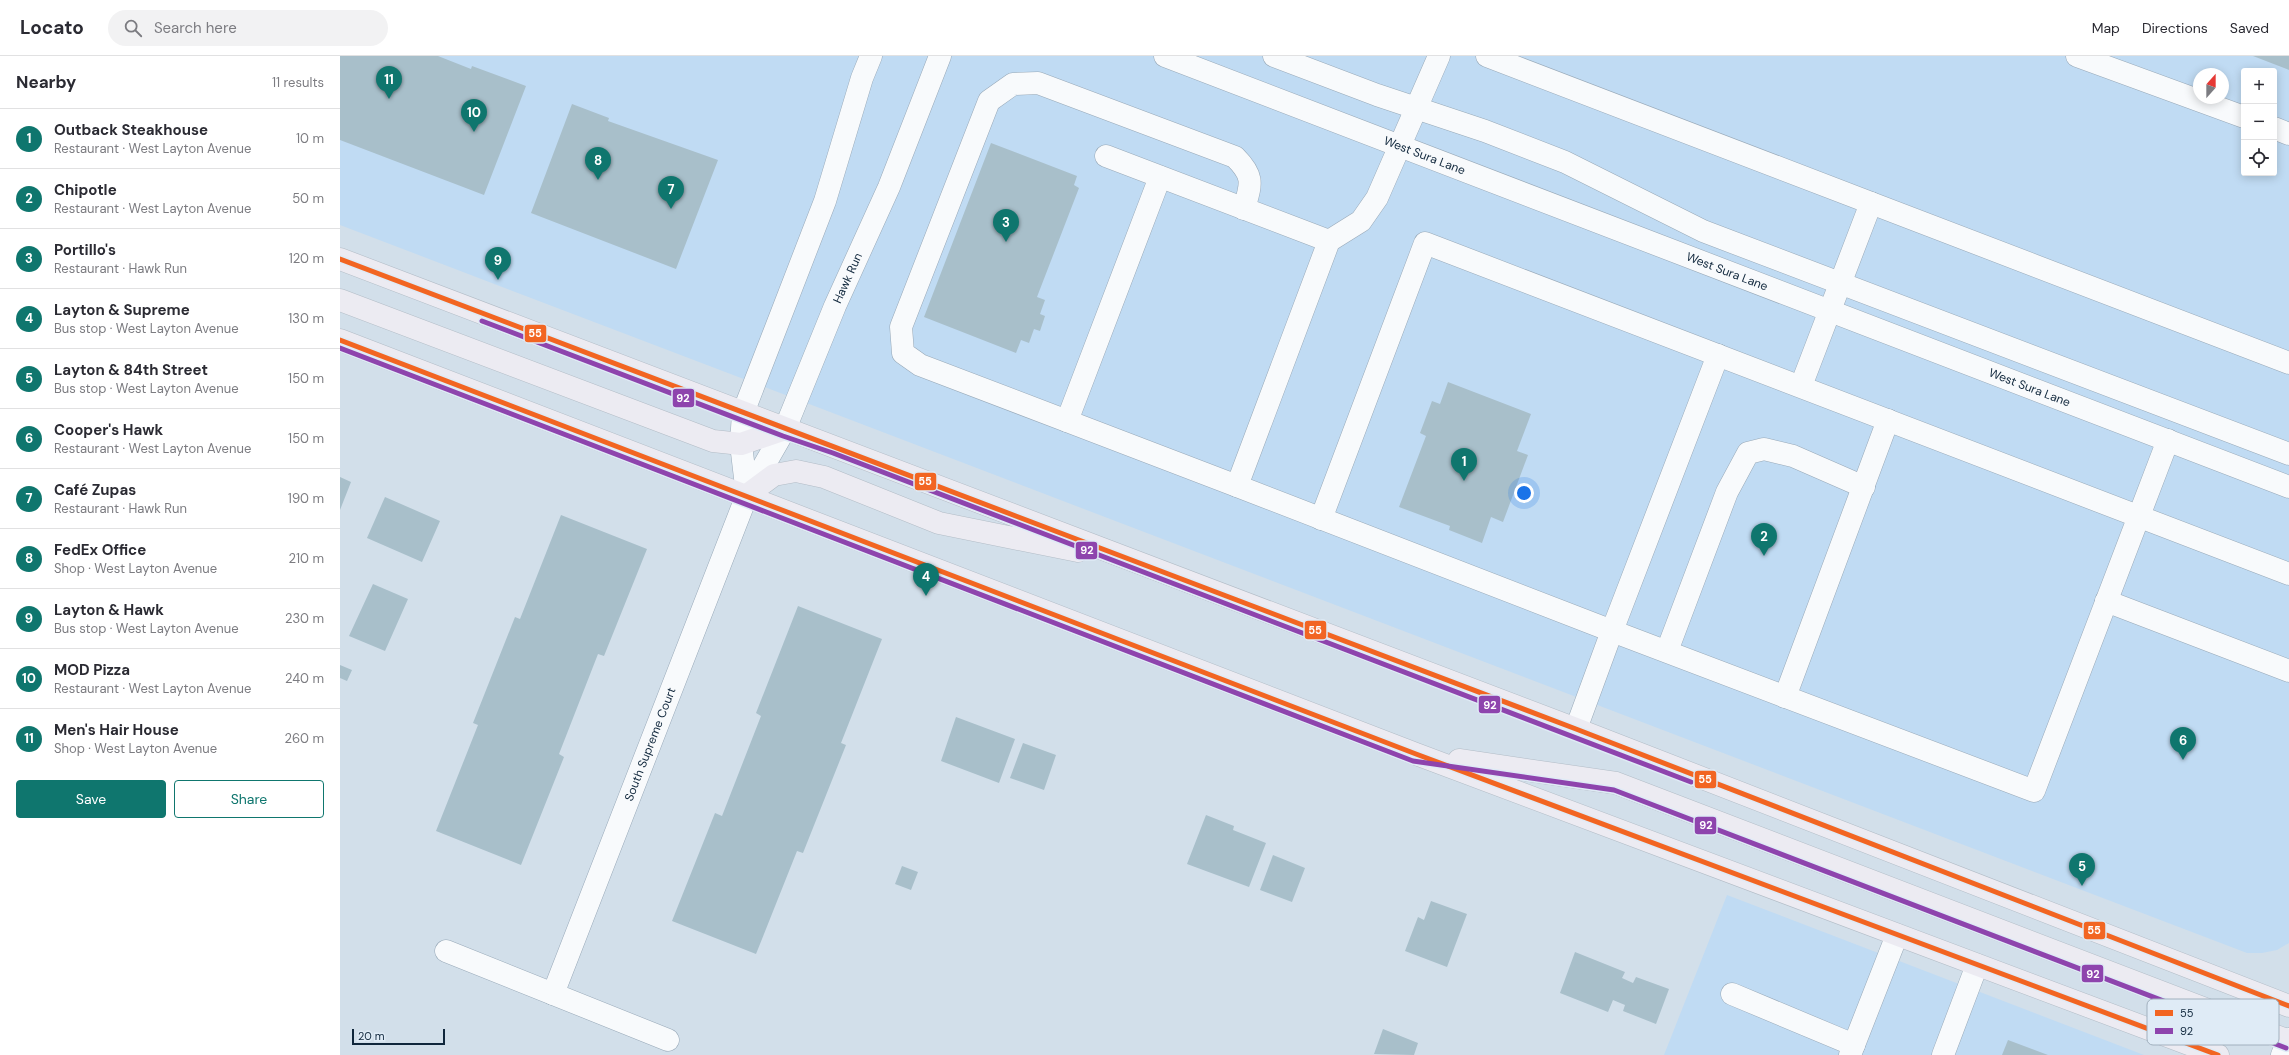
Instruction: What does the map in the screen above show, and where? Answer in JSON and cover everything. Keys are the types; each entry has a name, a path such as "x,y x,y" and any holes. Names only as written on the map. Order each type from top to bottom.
{"main road":[{"path":"340,259 743,413 836,446 1140,564 1576,729 2271,999"},
{"path":"340,300 713,441 741,444 786,429"},
{"path":"340,340 747,495 1416,754 2147,1028"},
{"path":"747,495 774,475 796,471 824,477 939,523 1140,564"},
{"path":"1416,754 1616,783 2182,999"},
{"path":"2279,1002 2289,1006"},
{"path":"2279,1036 2289,1040"},
{"path":"2191,1045 2218,1055"}],"street":[{"path":"747,495 741,444 743,413 825,201 862,78 871,56"},
{"name":"Hawk Run","path":"747,495 786,429 835,306 889,187 940,56"},
{"name":"West Sura Lane","path":"1165,56 2289,487"},
{"path":"1274,56 1377,95 1485,131 1565,162 1704,231 2289,454"},
{"path":"1237,486 1329,241 1361,221 1377,198 1415,107 1439,56"},
{"path":"1487,56 2289,363"},
{"path":"2077,56 2241,116"},
{"path":"1244,209 1251,184 1247,169 1235,157 1038,83 1013,84 989,101 901,327 903,352 920,365 1612,631 2034,791 2168,440"},
{"path":"2277,129 2289,134"},
{"path":"1106,156 1329,241"},
{"path":"1066,421 1160,177"},
{"path":"1800,386 1871,203"},
{"path":"1321,519 1425,243 2289,574"},
{"path":"1576,729 1718,355"},
{"path":"1786,697 1888,420"},
{"path":"1666,651 1727,492 1748,453 1764,449 1793,456 1864,487"},
{"name":"South Supreme Court","path":"553,994 747,495"},
{"path":"2106,601 2289,671"},
{"path":"1732,994 1852,1050 1897,935"},
{"path":"446,951 668,1040"},
{"path":"1943,1055 1977,965"},
{"path":"2282,1055 2289,1040"}],"shaded area":[{"path":"340,56 2289,56 2289,943 2277,950 2262,953 2247,953 340,225"},
{"path":"1727,895 2144,1055 1664,1055"}],"building":[{"path":"340,56 438,56 471,69 472,66 526,86 484,195 340,140"},
{"path":"2253,56 2289,56 2289,70"},
{"path":"572,104 609,118 608,121 718,160 676,269 531,213"},
{"path":"991,143 1077,176 1074,185 1079,188 1037,297 1045,300 1040,314 1045,316 1040,331 1034,329 1029,343 1021,340 1016,353 924,317"},
{"path":"1448,382 1531,414 1517,451 1528,455 1503,522 1491,517 1482,543 1449,530 1450,526 1399,507 1426,436 1420,433 1432,401 1440,404"},
{"path":"340,477 351,482 340,510"},
{"path":"385,497 440,521 422,562 367,538"},
{"path":"561,515 647,549 604,656 598,654 559,754 564,757 521,865 436,831 478,725 473,723 515,617 520,619"},
{"path":"373,584 408,599 385,651 349,636"},
{"path":"798,606 882,639 841,743 846,745 803,853 797,851 756,954 672,921 715,813 722,816 761,716 756,713"},
{"path":"340,665 352,670 347,681 340,678"},
{"path":"956,717 1015,739 999,783 941,761"},
{"path":"1023,743 1056,755 1044,790 1010,778"},
{"path":"1206,815 1234,826 1233,830 1266,843 1249,887 1187,864"},
{"path":"1273,855 1305,868 1292,902 1260,890"},
{"path":"902,866 918,872 911,890 895,884"},
{"path":"1431,901 1467,914 1447,967 1405,951 1418,917 1424,920"},
{"path":"1575,952 1625,972 1622,978 1633,983 1636,977 1669,989 1656,1024 1623,1011 1625,1005 1613,1000 1608,1012 1560,993"},
{"path":"1383,1029 1418,1043 1414,1055 1374,1054"},
{"path":"2008,1040 2048,1055 2002,1055"}],"transit line":[{"name":"55","path":"340,259 1576,729 2271,999"},
{"name":"92","path":"482,321 783,436 833,453 1691,782"},
{"name":"55","path":"340,340 1416,754 2147,1028"},
{"name":"92","path":"340,348 1413,761 1614,790 2158,999"},
{"name":"55","path":"2279,1002 2289,1006"},
{"name":"55","path":"2191,1045 2218,1055"},
{"name":"92","path":"2278,1045 2286,1048"}],"place":[{"name":"Men's Hair House","path":"389,99"},
{"name":"MOD Pizza","path":"474,132"},
{"name":"FedEx Office","path":"598,180"},
{"name":"Café Zupas","path":"671,209"},
{"name":"Portillo's","path":"1006,242"},
{"name":"Layton & Hawk","path":"498,280"},
{"name":"Outback Steakhouse","path":"1464,481"},
{"name":"Chipotle","path":"1764,556"},
{"name":"Layton & Supreme","path":"926,596"},
{"name":"Cooper's Hawk","path":"2183,760"},
{"name":"Layton & 84th Street","path":"2082,886"}]}
